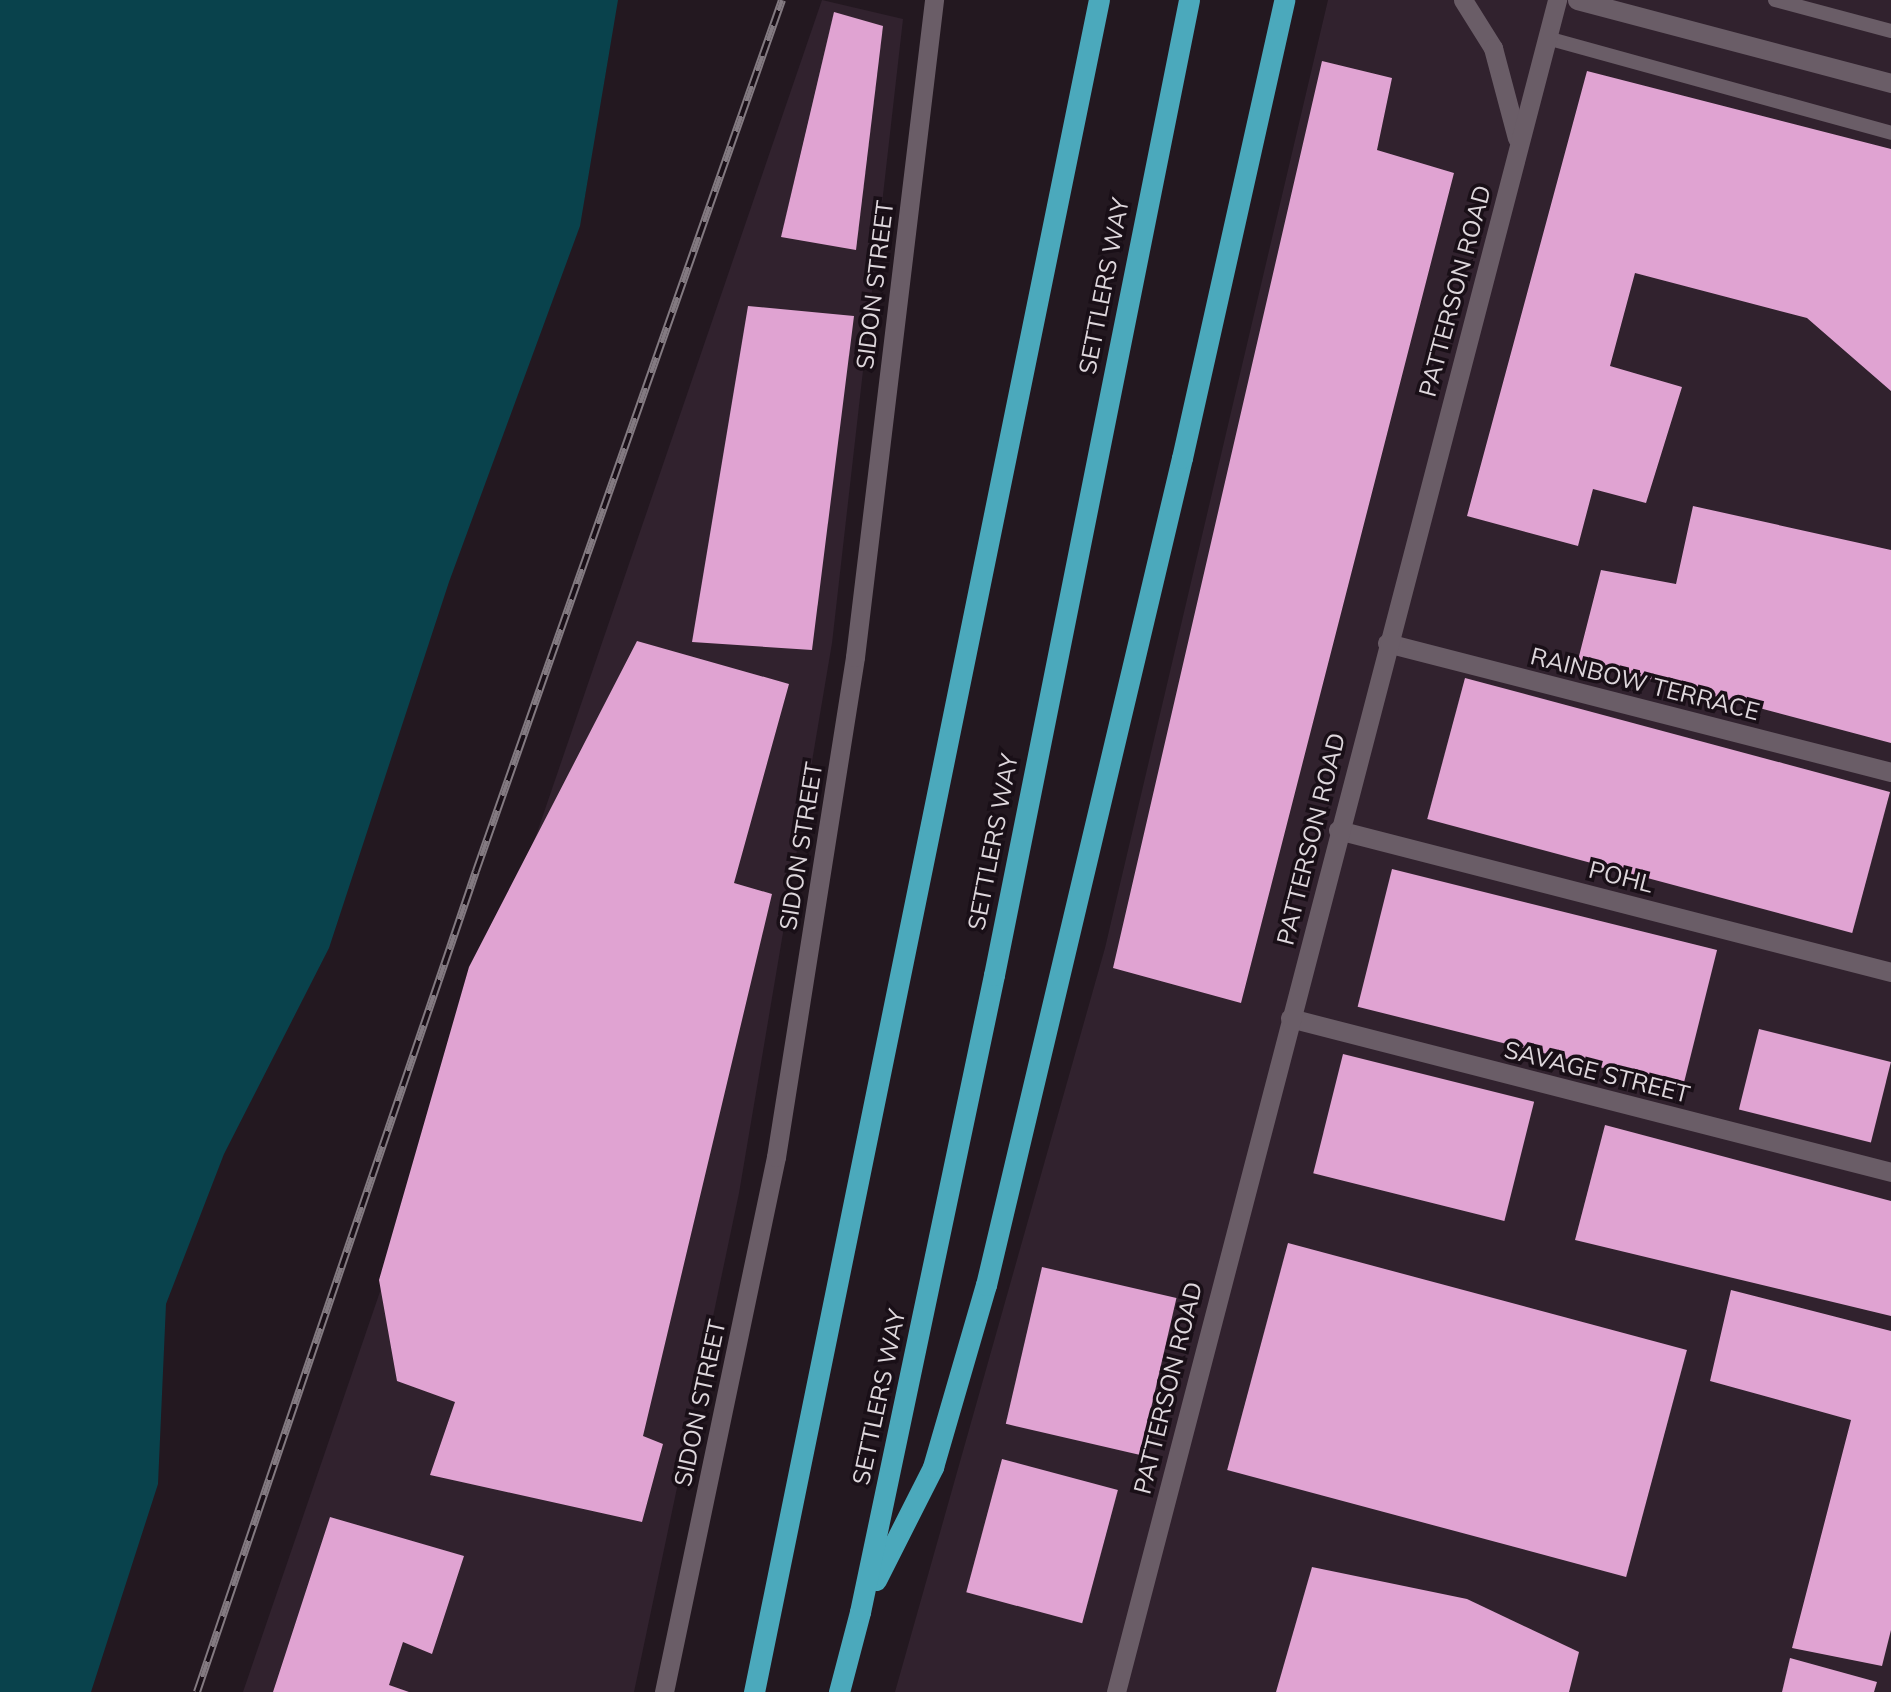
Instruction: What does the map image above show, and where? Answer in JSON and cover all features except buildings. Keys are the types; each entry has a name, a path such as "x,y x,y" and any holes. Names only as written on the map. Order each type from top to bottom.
{"highway":[{"path":"754,1692 1098,0"},
{"path":"860,1612 933,1467 986,1285 1182,458 1284,0"},
{"name":"SETTLERS WAY","path":"839,1692 860,1612 994,975 1188,4"}],"street":[{"name":"SIDON STREET","path":"664,1692 783,1117 855,657 934,0"},
{"path":"1463,0 1493,48 1510,99 1518,145"},
{"name":"PATTERSON ROAD","path":"1116,1692 1338,830 1557,0"},
{"path":"1577,0 1891,83"},
{"name":"RAINBOW TERRACE","path":"1387,643 1891,772"},
{"name":"POHL","path":"1338,830 1891,972"},
{"name":"SAVAGE STREET","path":"1290,1018 1891,1172"}],"lane":[{"path":"1775,0 1891,31"},
{"path":"1547,38 1891,133"}],"shaded area":[{"path":"822,0 903,19 832,643 739,1193 634,1692 243,1692"},
{"path":"1328,0 1891,0 1891,1692 895,1692 1105,948"}],"water":[{"path":"0,0 618,0 580,226 449,582 329,948 224,1154 166,1304 158,1484 91,1692 0,1692"}],"railway":[{"path":"197,1692 476,871 782,0"}]}
